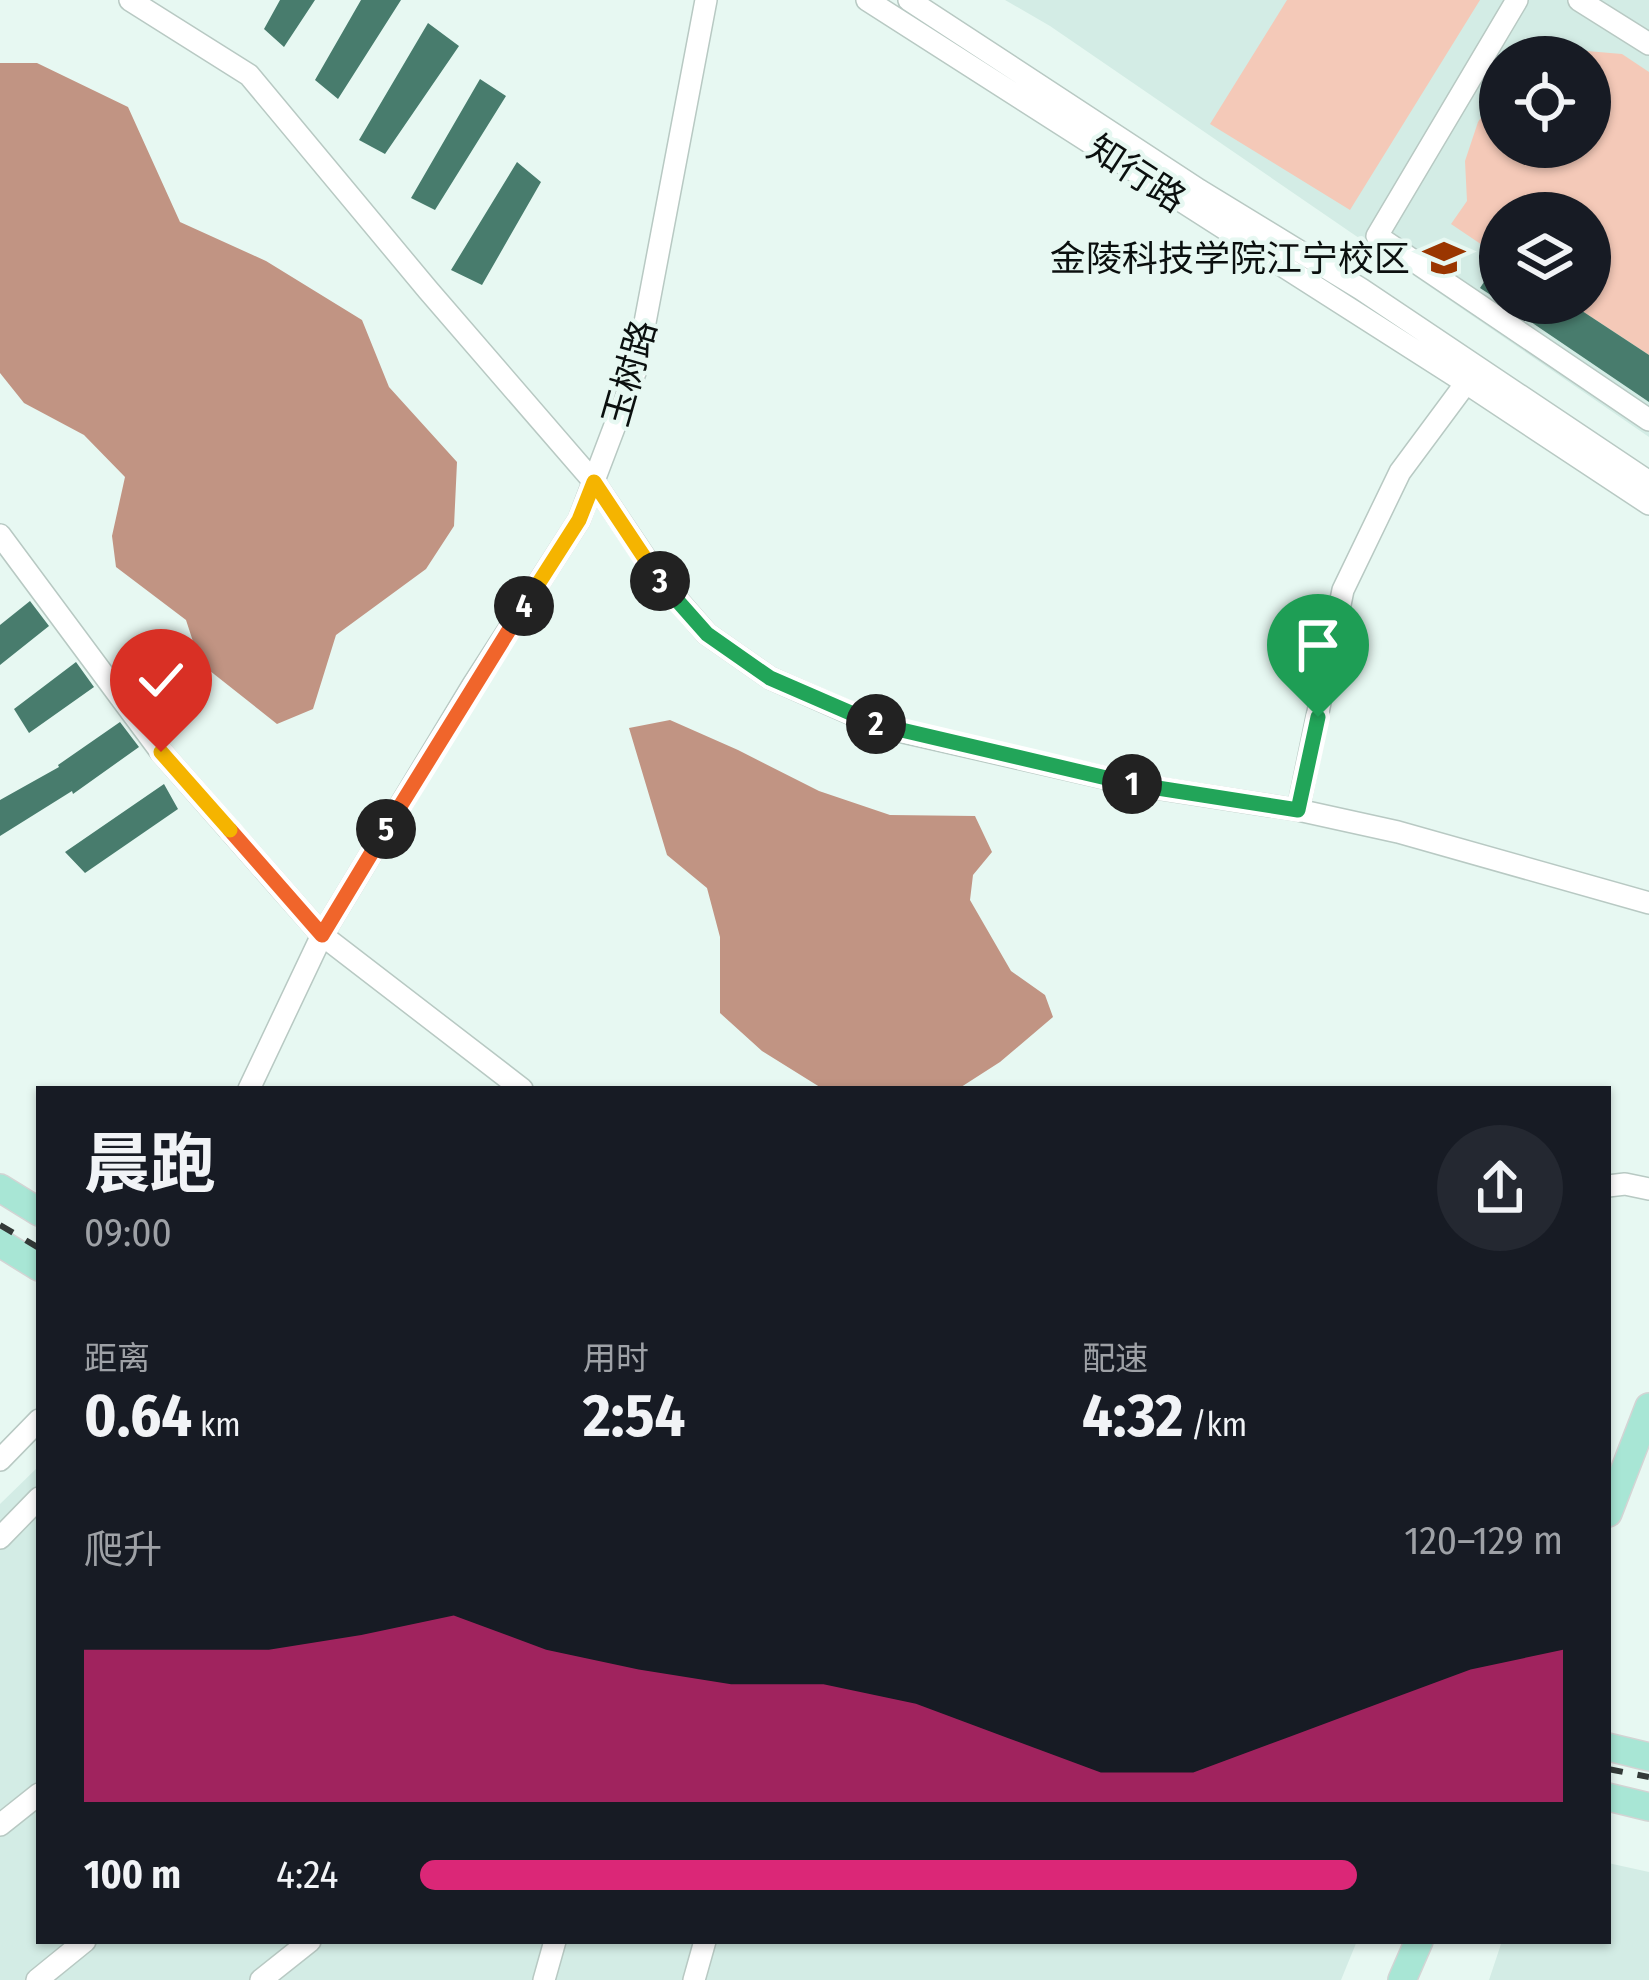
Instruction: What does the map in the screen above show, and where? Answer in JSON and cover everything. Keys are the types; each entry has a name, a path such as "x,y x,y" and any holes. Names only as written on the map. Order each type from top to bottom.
{"main road":[{"path":"0,1188 36,1210"},
{"path":"0,1243 36,1265"},
{"path":"1611,1506 1649,1408"},
{"path":"1611,1748 1649,1756"},
{"path":"1611,1798 1649,1807"},
{"path":"1402,1980 1418,1944"}],"street":[{"path":"130,0 249,75 594,482 660,580 707,634 770,678 881,727 1136,784 1298,810 1398,832 1649,903"},
{"name":"玉树路","path":"251,1086 322,935 579,520 636,370 706,0"},
{"name":"知行路","path":"867,0 1649,504"},
{"name":"知行路","path":"908,0 1198,190 1361,289 1649,482"},
{"path":"1516,0 1377,236 1649,420"},
{"path":"1580,0 1649,44"},
{"path":"1298,810 1343,590 1400,472 1466,383"},
{"path":"0,535 161,752 322,935 518,1086"},
{"path":"1611,1186 1649,1189"},
{"path":"0,1460 36,1423"},
{"path":"0,1538 36,1501"},
{"path":"0,1825 36,1796"},
{"path":"37,1980 81,1944"},
{"path":"261,1980 306,1944"},
{"path":"544,1980 554,1944"},
{"path":"694,1980 704,1944"}],"shaded area":[{"name":"金陵科技学院江宁校区","path":"1005,0 1649,0 1649,437 1484,324 1611,324 1611,192 1479,192 1479,320 1050,26"},
{"path":"1287,0 1480,0 1350,210 1210,124"},
{"path":"1611,53 1622,54 1649,72 1649,355 1602,324 1611,324 1611,192 1479,192 1479,243 1451,224 1467,201 1465,161 1478,122 1479,168 1611,168"},
{"path":"0,63 37,63 128,107 180,222 266,261 362,320 389,387 457,462 454,526 426,569 336,635 313,709 277,724 200,663 186,620 116,567 112,536 125,477 84,435 24,403 0,373"},
{"path":"670,720 819,791 890,815 975,816 992,852 973,875 970,900 1011,971 1045,995 1053,1017 963,1086 818,1086 762,1051 720,1013 720,937 707,888 667,855 629,728"},
{"path":"36,1469 36,1944 1356,1944 1341,1980 0,1980 0,1504"},
{"path":"1611,1864 1649,1872 1649,1980 1489,1980 1501,1944 1611,1944"}],"building":[{"path":"280,0 315,0 284,47 264,29"},
{"path":"361,0 401,0 338,99 315,80"},
{"path":"428,23 459,46 385,154 359,140"},
{"path":"480,79 506,96 435,210 411,198"},
{"path":"517,162 541,182 482,285 451,270"},
{"path":"1534,324 1602,324 1649,355 1649,402"},
{"path":"30,601 49,626 0,665 0,625"},
{"path":"76,662 94,687 29,733 14,709"},
{"path":"120,722 139,747 73,794 0,836 0,800 59,767"},
{"path":"164,784 178,809 85,873 65,852"}],"railway":[{"path":"0,1225 36,1246"},
{"path":"1611,1770 1649,1777"}],"place":[{"name":"金陵科技学院江宁校区","path":"1444,258"}],"route":[{"path":"161,752 322,935 579,520 594,482 660,580 707,634 770,678 881,727 1136,784 1298,810 1318,717"}]}
